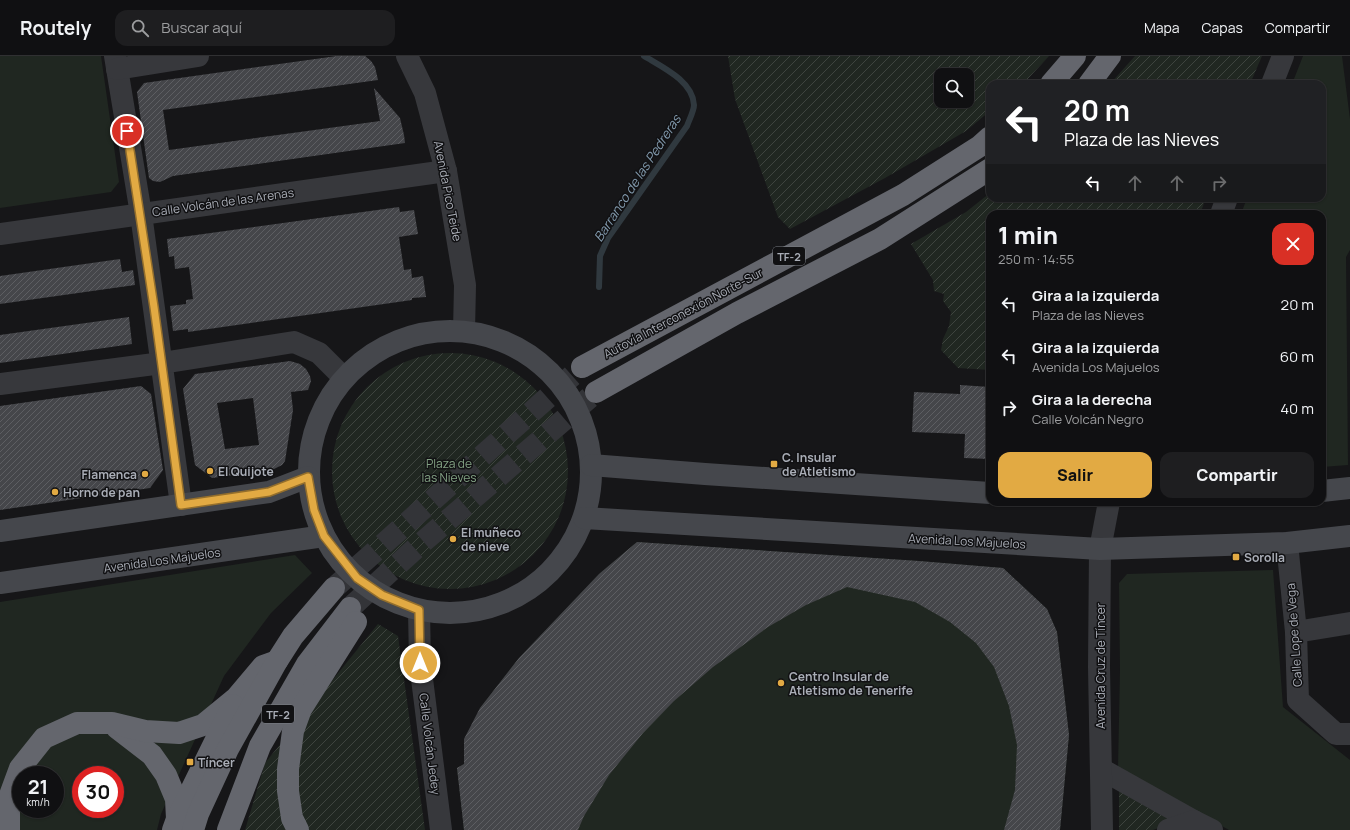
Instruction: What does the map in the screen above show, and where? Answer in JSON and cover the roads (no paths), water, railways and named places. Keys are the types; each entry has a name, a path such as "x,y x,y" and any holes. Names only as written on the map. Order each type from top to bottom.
{"highway":[{"path":"1054,80 1075,56"},
{"path":"1092,80 1110,56"},
{"name":"Autovía Interconexión Norte-Sur","path":"582,367 903,195 980,146 986,141"},
{"name":"TF-2","path":"596,392 737,313 880,239 986,172"},
{"name":"TF-2","path":"181,826 198,814 228,749 277,661 294,636 334,588"},
{"name":"TF-2","path":"228,830 260,746 307,664 353,615 301,709 293,731 288,768 288,791 292,818 298,830"},
{"path":"9,830 9,798 20,768 44,738 77,723 112,723 145,731 179,733 203,724 236,698 263,666 277,661"},
{"path":"181,826 236,698"},
{"path":"112,723 152,755 166,775 176,799 181,826"}],"street":[{"path":"181,505 141,214 116,63 198,56"},
{"name":"Avenida Pico Teide","path":"407,56 425,93 446,171 465,286 464,331"},
{"path":"1274,80 1283,56"},
{"name":"Calle Volcán de las Arenas","path":"0,234 446,171"},
{"path":"464,331 511,344 551,373 568,396 584,426 591,465 584,518 565,554 542,579 514,598 478,610 448,613 419,610 382,595 357,578 324,536 314,510 308,477 314,430 326,402 343,377 379,349 422,332 464,331"},
{"path":"0,384 162,363 294,342 319,353 343,377"},
{"path":"591,465 986,493"},
{"path":"0,531 269,492 308,477"},
{"path":"1326,491 1350,488"},
{"name":"Avenida Cruz de Tíncer","path":"1102,830 1099,667 1100,549 1108,506"},
{"name":"Avenida Los Majuelos","path":"584,518 1100,549 1287,542 1350,536"},
{"name":"Avenida Los Majuelos","path":"0,583 324,536"},
{"name":"Calle Lope de Vega","path":"1287,542 1296,632 1298,700 1319,720 1343,734"},
{"name":"Calle Volcán Jedey","path":"419,610 420,663 441,830"},
{"path":"1296,632 1350,623"},
{"path":"1101,769 1203,826"},
{"path":"1168,830 1203,826"}],"waterway":[{"name":"Barranco de las Pedreras","path":"599,287 600,256 608,238 687,126 694,107 692,96 682,82 667,70 644,56"}],"tunnel":[{"path":"334,588 582,367"},
{"path":"350,608 417,547 596,392"}],"place":[{"name":"C. Insular de Atletismo","path":"774,464"},
{"name":"El Quijote","path":"210,471"},
{"name":"Flamenca","path":"145,474"},
{"name":"Horno de pan","path":"55,492"},
{"name":"El muñeco de nieve","path":"453,539"},
{"name":"Sorolla","path":"1236,557"},
{"name":"Centro Insular de Atletismo de Tenerife","path":"781,683"},
{"name":"Tíncer","path":"190,762"}],"park label":[{"name":"Plaza de las Nieves","path":"449,470"}]}
